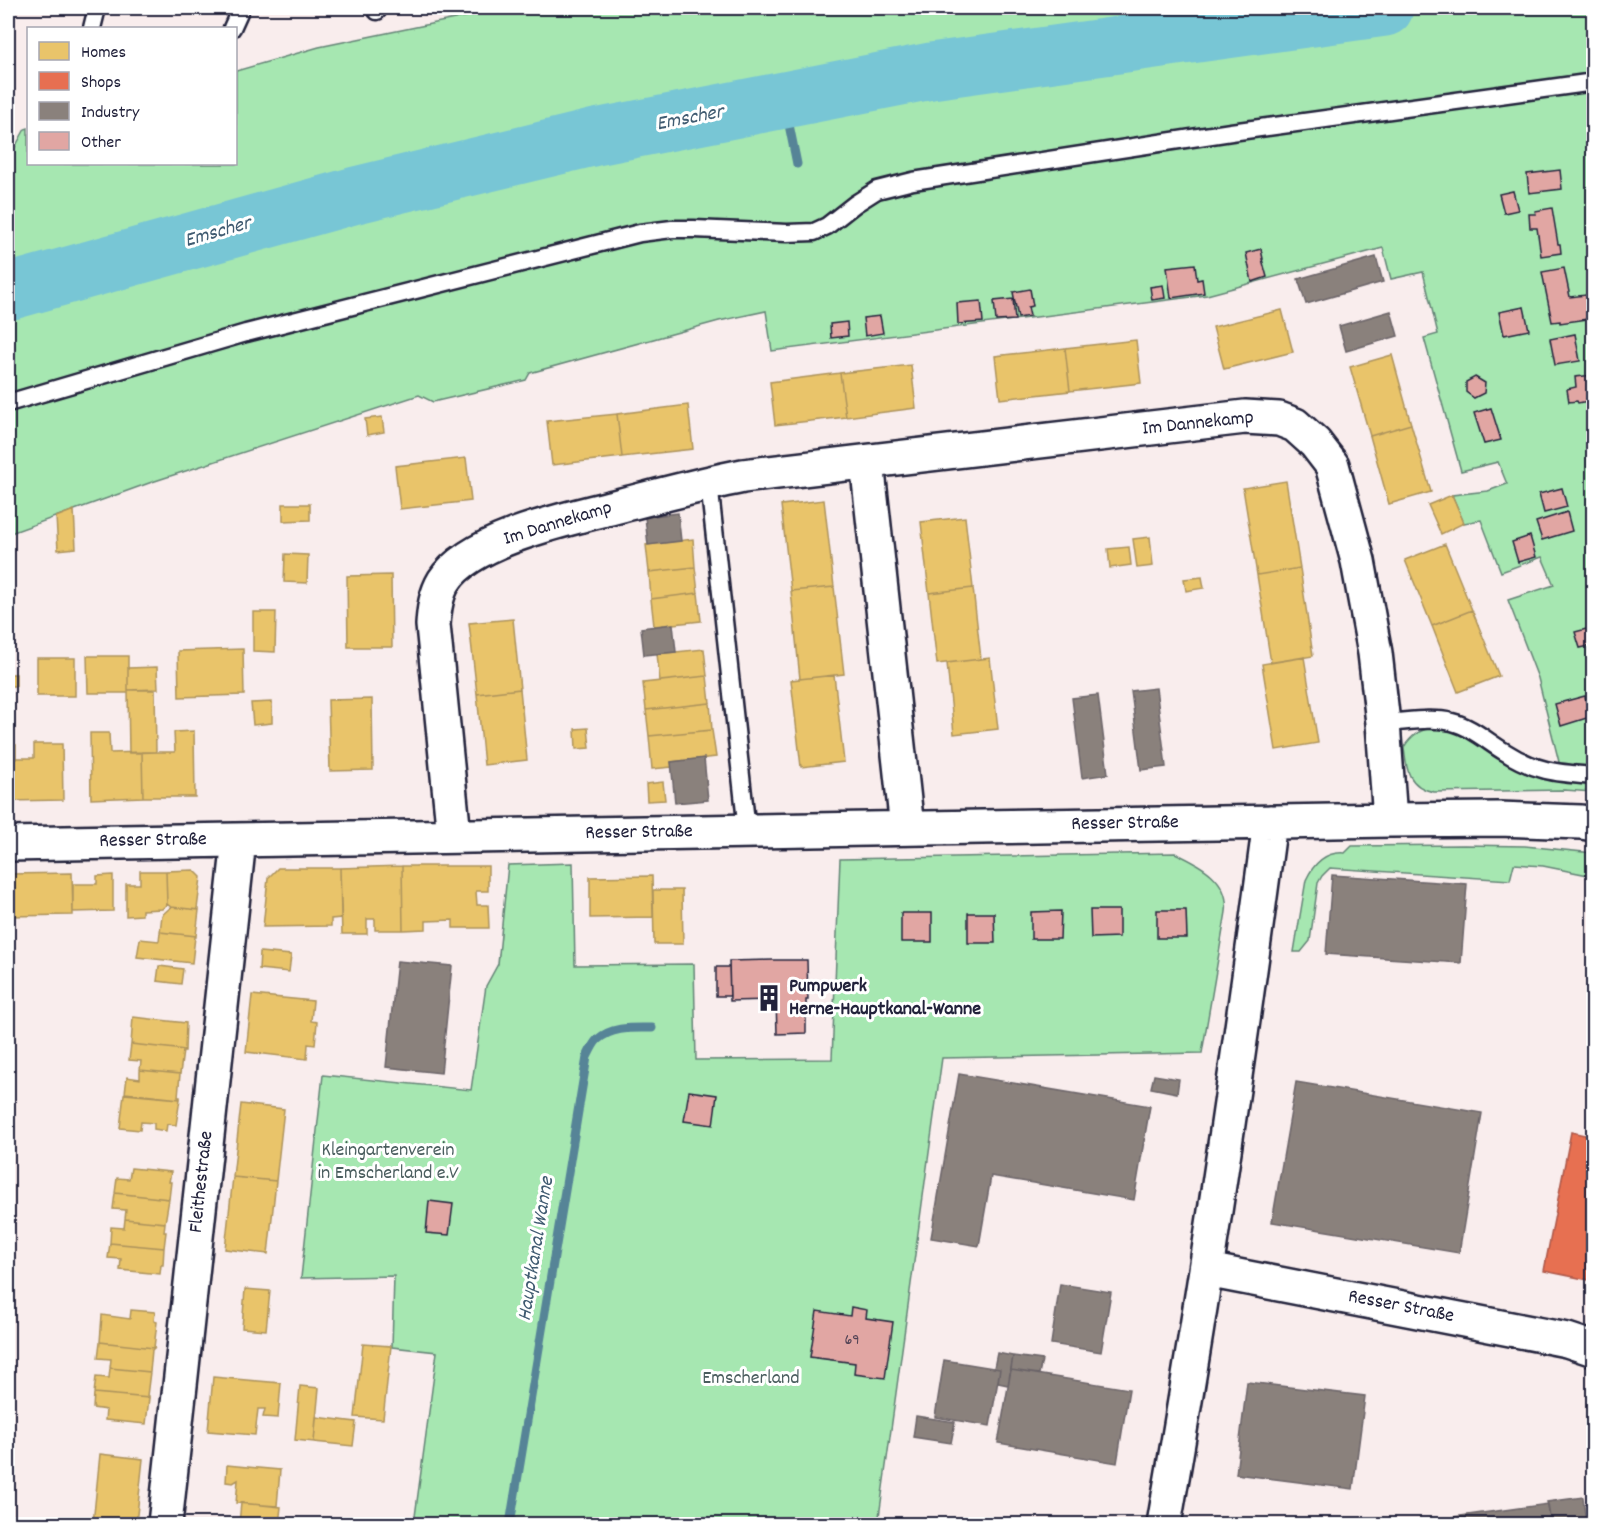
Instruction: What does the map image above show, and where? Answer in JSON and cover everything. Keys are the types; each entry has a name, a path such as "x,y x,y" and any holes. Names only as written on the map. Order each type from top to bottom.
{"street":[{"name":"Im Dannekamp","path":"454,836 433,625 435,601 444,580 459,565 484,548 536,527 743,476 1245,417 1279,419 1295,425 1315,443 1332,465 1358,561 1375,653 1390,820"},
{"path":"867,462 907,828"},
{"name":"Resser Straße","path":"8,844 1390,820 1499,819 1593,824"},
{"path":"1164,1524 1207,1270 1270,822"},
{"name":"Fleithestraße","path":"165,1524 239,840"},
{"name":"Resser Straße","path":"1207,1270 1567,1340 1593,1349"}],"lane":[{"path":"92,27 97,8"},
{"path":"232,27 241,8"},
{"path":"8,403 246,333 640,233 694,229 814,232 827,226 877,190 913,181 1231,132 1593,81"},
{"path":"709,483 747,831"},
{"path":"1383,723 1433,720 1455,723 1528,765 1556,773 1593,776"}],"green space":[{"path":"508,8 1593,8 1593,767 1560,766 1538,678 1508,600 1554,585 1542,557 1501,572 1481,520 1464,523 1452,495 1488,491 1507,484 1498,462 1461,471 1424,338 1438,334 1423,272 1391,279 1383,248 1207,295 772,351 766,311 719,321 530,373 526,380 433,402 419,395 152,482 8,534 8,152 14,149 27,128 27,165 237,165 237,71 319,47"},
{"path":"1430,728 1450,729 1593,783 1593,792 1564,790 1434,792 1425,790 1410,776 1404,747 1415,734"},
{"path":"1352,846 1525,846 1593,853 1593,876 1543,866 1514,864 1510,880 1330,868 1318,883 1310,941 1301,952 1294,952 1306,880 1321,859 1332,854 1345,853"},
{"path":"1175,853 1212,875 1223,891 1226,901 1202,1053 942,1058 878,1524 414,1524 437,1352 392,1347 394,1276 301,1278 323,1075 471,1090 486,986 498,964 508,865 573,863 575,965 694,964 696,1060 832,1059 840,859"}],"building: Homes":[{"path":"1282,310 1293,352 1224,369 1213,327"},
{"path":"1136,340 1141,383 1070,391 1065,348"},
{"path":"1065,348 1070,391 1000,399 995,356"},
{"path":"1392,355 1411,424 1370,436 1350,367"},
{"path":"911,365 916,408 846,417 840,373"},
{"path":"840,373 846,417 775,425 770,382"},
{"path":"688,405 693,449 622,457 617,414"},
{"path":"617,414 622,457 552,465 547,421"},
{"path":"382,417 384,432 367,435 365,419"},
{"path":"1411,424 1431,492 1389,504 1370,436"},
{"path":"466,458 471,501 400,509 395,466"},
{"path":"1286,481 1300,568 1257,575 1243,488"},
{"path":"1452,495 1464,523 1441,534 1428,505"},
{"path":"824,500 834,587 791,591 781,505"},
{"path":"283,504 310,504 310,520 283,521"},
{"path":"74,510 76,548 58,550 56,517"},
{"path":"965,517 973,588 929,593 921,522"},
{"path":"11,533 12,565 8,565 8,535"},
{"path":"1150,537 1153,566 1137,568 1133,539"},
{"path":"693,539 695,567 649,572 646,545"},
{"path":"1445,544 1472,610 1432,626 1405,560"},
{"path":"1129,547 1131,565 1110,568 1108,549"},
{"path":"285,554 308,555 307,583 284,582"},
{"path":"695,567 698,593 651,599 649,572"},
{"path":"1300,568 1313,656 1271,663 1257,575"},
{"path":"391,575 392,647 348,647 347,576"},
{"path":"1202,577 1204,588 1186,591 1184,579"},
{"path":"834,587 844,674 800,679 791,591"},
{"path":"973,588 981,659 937,664 929,593"},
{"path":"698,593 701,621 654,626 651,599"},
{"path":"1472,610 1499,676 1458,692 1432,626"},
{"path":"253,612 276,612 275,652 253,651"},
{"path":"513,619 520,689 477,694 469,623"},
{"path":"243,649 244,695 179,697 178,651"},
{"path":"704,649 707,676 660,681 657,654"},
{"path":"87,656 128,656 128,693 88,693"},
{"path":"1304,657 1318,743 1276,750 1262,664"},
{"path":"37,658 75,658 75,696 37,696"},
{"path":"990,658 998,729 954,734 947,663"},
{"path":"157,667 158,689 128,690 128,668"},
{"path":"8,674 16,674 16,686 8,686"},
{"path":"834,675 844,762 801,767 791,680"},
{"path":"707,676 710,703 646,710 643,683"},
{"path":"520,689 527,760 484,765 477,694"},
{"path":"128,690 155,690 156,752 129,753"},
{"path":"372,699 373,770 330,771 328,700"},
{"path":"272,702 272,723 253,725 251,703"},
{"path":"710,703 712,730 649,736 646,710"},
{"path":"588,728 590,748 576,749 575,729"},
{"path":"712,730 716,757 671,762 672,767 652,769 649,736"},
{"path":"194,731 195,797 143,797 142,752 175,752 174,732"},
{"path":"90,733 109,733 110,753 142,752 143,797 91,799"},
{"path":"8,744 16,745 16,759 8,758"},
{"path":"34,744 62,744 63,800 8,801 8,758 34,758"},
{"path":"663,782 665,800 647,801 646,784"},
{"path":"402,866 488,866 488,891 476,891 477,905 488,905 489,928 453,928 453,920 426,921 426,929 403,930"},
{"path":"402,866 403,930 375,930 375,919 367,919 367,934 342,934 340,868"},
{"path":"278,868 340,868 341,918 331,919 331,926 263,927 268,878"},
{"path":"194,870 201,877 197,909 199,910 171,907 167,904 166,871"},
{"path":"140,871 166,871 167,904 162,909 142,910 142,915 126,916 126,884 140,884"},
{"path":"72,873 73,915 8,916 8,874"},
{"path":"113,875 113,911 73,912 73,884 97,884 97,876"},
{"path":"652,876 653,917 590,918 590,877"},
{"path":"653,890 682,890 683,944 654,944"},
{"path":"171,907 199,910 196,936 160,932 162,915"},
{"path":"160,932 196,936 192,963 137,957 140,939 159,941"},
{"path":"260,952 291,955 289,972 259,969"},
{"path":"159,966 183,969 181,984 157,981"},
{"path":"252,995 313,1001 311,1021 317,1022 315,1045 308,1044 307,1059 246,1052"},
{"path":"133,1017 186,1023 185,1050 131,1044"},
{"path":"131,1044 185,1050 180,1074 140,1070 141,1061 129,1060"},
{"path":"140,1070 180,1074 178,1097 180,1099 125,1093 127,1077 140,1079"},
{"path":"124,1094 180,1099 176,1125 167,1124 166,1131 154,1129 154,1123 141,1122 140,1130 120,1128"},
{"path":"241,1104 284,1109 276,1181 233,1177"},
{"path":"131,1168 171,1172 169,1199 115,1193 117,1178 129,1179"},
{"path":"233,1177 276,1181 268,1254 225,1249"},
{"path":"115,1193 169,1199 165,1223 125,1219 126,1210 113,1209"},
{"path":"125,1219 165,1223 164,1248 110,1243 111,1227 124,1228"},
{"path":"110,1243 164,1248 160,1274 120,1270 121,1259 108,1258"},
{"path":"245,1289 270,1291 266,1330 242,1328"},
{"path":"131,1310 155,1312 154,1321 157,1322 154,1348 100,1342 102,1315 130,1319"},
{"path":"100,1342 154,1348 150,1372 110,1368 111,1359 98,1358"},
{"path":"363,1344 391,1346 383,1419 355,1417"},
{"path":"110,1368 150,1372 147,1396 149,1398 94,1393 96,1377 109,1378"},
{"path":"213,1377 281,1383 278,1418 263,1417 265,1409 258,1409 255,1435 208,1431"},
{"path":"300,1386 319,1388 314,1442 295,1440"},
{"path":"94,1393 149,1398 146,1424 105,1420 106,1410 93,1408"},
{"path":"316,1417 356,1422 353,1446 314,1442"},
{"path":"100,1454 143,1459 136,1524 93,1524"},
{"path":"227,1465 280,1470 277,1506 236,1503 238,1480 233,1483 226,1482"},
{"path":"241,1503 281,1507 279,1524 239,1524"}],"building: Shops":[{"path":"1571,1132 1594,1137 1594,1281 1544,1271"}],"building: Industry":[{"path":"1376,257 1383,282 1306,304 1298,279"},
{"path":"1391,311 1398,336 1346,351 1339,326"},
{"path":"678,513 681,541 648,545 645,517"},
{"path":"673,624 676,652 644,655 641,628"},
{"path":"1156,688 1166,767 1141,770 1131,691"},
{"path":"1098,695 1108,774 1082,778 1072,698"},
{"path":"704,758 708,800 675,803 671,762"},
{"path":"1332,875 1467,884 1461,963 1326,954"},
{"path":"397,961 452,966 441,1073 386,1067"},
{"path":"959,1074 1150,1106 1134,1200 991,1176 979,1246 931,1238"},
{"path":"1154,1075 1179,1079 1177,1093 1151,1088"},
{"path":"1296,1082 1482,1113 1459,1253 1272,1222"},
{"path":"1060,1284 1111,1292 1101,1352 1051,1344"},
{"path":"997,1353 1013,1356 1008,1385 998,1383 1000,1369 994,1368"},
{"path":"1013,1356 1042,1360 1039,1374 1011,1370"},
{"path":"944,1360 1000,1369 990,1426 935,1417"},
{"path":"1011,1370 1129,1389 1117,1463 998,1443"},
{"path":"1247,1382 1365,1396 1353,1489 1236,1474"},
{"path":"916,1416 955,1422 951,1443 913,1437"},
{"path":"1583,1497 1586,1524 1551,1524 1547,1502"},
{"path":"1548,1504 1551,1524 1455,1524 1454,1517"}],"building: Other":[{"path":"1560,170 1562,189 1529,193 1527,174"},
{"path":"1513,191 1518,210 1504,213 1499,194"},
{"path":"1552,208 1561,253 1541,256 1537,228 1530,228 1529,214"},
{"path":"1261,249 1267,277 1252,282 1246,253"},
{"path":"1195,264 1197,280 1202,279 1204,293 1171,298 1167,267"},
{"path":"1564,268 1570,297 1594,294 1594,318 1552,322 1542,272"},
{"path":"1163,285 1165,298 1152,300 1150,287"},
{"path":"1030,289 1033,306 1028,307 1030,316 1018,318 1013,292"},
{"path":"1013,299 1015,320 996,321 994,301"},
{"path":"981,301 983,322 958,324 957,303"},
{"path":"1524,307 1529,330 1504,335 1499,312"},
{"path":"880,316 883,333 865,336 863,318"},
{"path":"847,322 848,336 831,338 830,324"},
{"path":"1575,334 1580,361 1555,365 1550,339"},
{"path":"1594,375 1594,400 1569,402 1567,389 1576,387 1575,377"},
{"path":"1475,377 1485,383 1484,393 1474,398 1466,392 1466,382"},
{"path":"1491,408 1501,440 1484,444 1474,413"},
{"path":"1562,488 1567,507 1544,513 1539,494"},
{"path":"1567,512 1572,531 1542,540 1536,522"},
{"path":"1530,536 1536,557 1518,562 1512,542"},
{"path":"1594,627 1594,645 1580,648 1575,632"},
{"path":"1585,696 1590,717 1561,726 1555,704"},
{"path":"1090,910 1119,910 1119,937 1091,938"},
{"path":"1157,910 1186,910 1187,938 1157,938"},
{"path":"1061,911 1060,939 1031,939 1031,912"},
{"path":"901,913 932,913 932,942 901,942"},
{"path":"968,913 994,913 995,943 968,943"},
{"name":"Pumpwerk Herne-Hauptkanal-Wanne","path":"807,960 806,1033 777,1034 776,1000 730,1001 729,961"},
{"path":"716,967 729,967 730,996 716,996"},
{"path":"689,1091 717,1095 713,1125 684,1121"},
{"path":"429,1201 453,1204 449,1235 426,1233"},
{"path":"851,1307 867,1310 866,1318 893,1322 885,1378 854,1374 855,1363 810,1357 817,1311 850,1316"}],"waterway":[{"name":"Emscher","path":"8,292 356,195 596,137 931,71 1385,8"},
{"name":"Hauptkanal Wanne","path":"784,100 797,164"},
{"name":"Hauptkanal Wanne","path":"510,1524 587,1057 597,1040 609,1032 652,1028"}],"place":[{"name":"Pumpwerk Herne-Hauptkanal-Wanne","path":"769,998"}],"park label":[{"name":"Kleingartenverein in Emscherland e.V","path":"388,1162"},
{"name":"Emscherland","path":"751,1379"}]}
